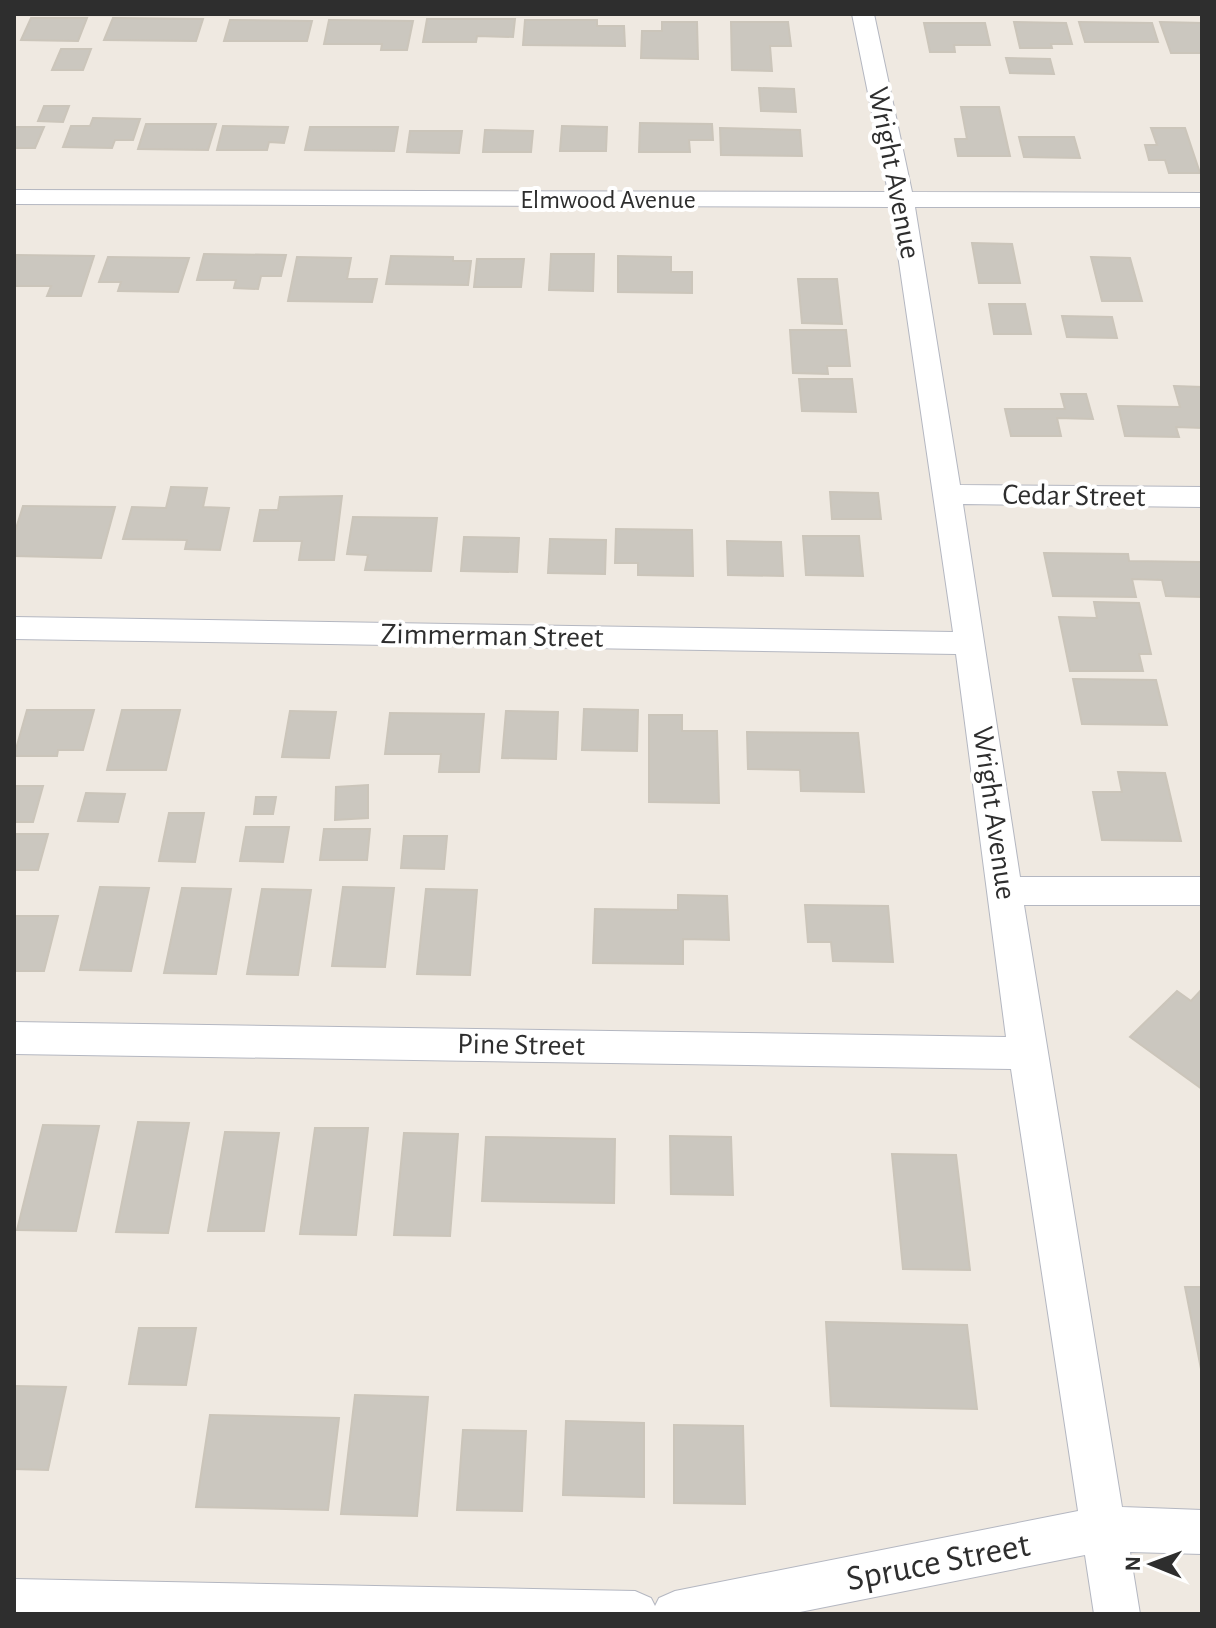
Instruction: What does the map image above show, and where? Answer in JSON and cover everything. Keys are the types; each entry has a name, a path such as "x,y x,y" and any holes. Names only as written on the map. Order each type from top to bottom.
{"street":[{"name":"Wright Avenue","path":"863,14 902,201 970,643 1027,1053 1117,1614"},
{"name":"Elmwood Avenue","path":"14,197 1202,200"},
{"name":"Cedar Street","path":"946,494 1202,497"},
{"name":"Zimmerman Street","path":"14,628 970,643"},
{"path":"1005,891 1202,891"},
{"name":"Pine Street","path":"14,1038 1027,1053"},
{"name":"Spruce Street","path":"675,1614 1103,1529 1202,1532"},
{"path":"14,1602 635,1614"}],"building":[{"path":"31,18 87,18 78,41 21,40"},
{"path":"113,18 203,19 196,41 104,40"},
{"path":"427,19 515,19 513,37 477,36 476,42 423,42"},
{"path":"230,20 312,21 307,41 224,41"},
{"path":"329,20 413,21 407,50 381,50 382,44 324,44"},
{"path":"525,20 597,20 597,26 624,26 625,46 523,45"},
{"path":"662,22 697,22 698,59 641,58 642,31 662,31"},
{"path":"731,22 788,22 791,46 770,46 772,71 732,70"},
{"path":"1014,22 1066,23 1072,44 1051,44 1052,48 1020,48"},
{"path":"1079,22 1152,23 1158,42 1085,42"},
{"path":"1160,22 1202,23 1202,53 1171,53"},
{"path":"924,23 985,23 990,45 954,45 955,52 930,52"},
{"path":"61,49 91,49 83,70 52,70"},
{"path":"1006,58 1050,59 1054,74 1010,73"},
{"path":"759,88 794,89 796,112 761,111"},
{"path":"44,106 69,106 63,122 38,121"},
{"path":"961,107 999,107 1010,156 958,156 955,139 967,139"},
{"path":"93,118 140,119 133,140 115,140 112,148 63,147 71,126 90,126"},
{"path":"640,123 712,124 713,140 689,140 690,152 639,152"},
{"path":"146,124 216,124 208,150 138,149"},
{"path":"223,126 288,127 284,143 269,142 267,150 217,150"},
{"path":"562,126 607,127 606,151 560,151"},
{"path":"14,127 44,127 35,148 14,148"},
{"path":"310,127 398,127 394,151 305,150"},
{"path":"720,128 800,130 802,156 721,155"},
{"path":"1151,128 1185,128 1200,173 1169,173 1165,160 1149,160 1145,145 1157,145"},
{"path":"485,130 533,131 531,152 483,152"},
{"path":"410,131 462,131 459,153 407,152"},
{"path":"1019,137 1074,137 1080,158 1024,157"},
{"path":"972,243 1012,244 1020,283 979,283"},
{"path":"204,254 286,255 281,276 261,276 258,289 234,288 236,280 197,280"},
{"path":"551,254 594,254 593,291 549,290"},
{"path":"16,255 94,256 81,296 47,296 51,286 14,286"},
{"path":"391,256 453,257 453,261 471,261 468,285 386,284"},
{"path":"618,256 671,257 671,272 692,272 692,293 618,292"},
{"path":"108,257 189,258 178,292 118,291 121,282 99,282"},
{"path":"297,257 351,258 347,279 377,279 372,302 288,301"},
{"path":"1091,257 1130,258 1142,301 1102,301"},
{"path":"477,259 524,259 521,287 474,287"},
{"path":"798,279 837,279 842,324 802,323"},
{"path":"989,304 1025,304 1031,334 994,334"},
{"path":"1062,316 1112,317 1117,338 1067,337"},
{"path":"790,330 846,330 850,366 827,366 828,374 793,373"},
{"path":"799,379 852,379 856,412 802,411"},
{"path":"1174,386 1202,387 1202,428 1176,427 1179,437 1125,436 1118,406 1180,407"},
{"path":"1061,394 1086,394 1093,419 1057,418 1061,436 1011,436 1005,409 1065,409"},
{"path":"171,487 207,488 203,507 229,508 220,550 185,549 187,540 123,539 132,507 166,508"},
{"path":"830,492 878,493 881,519 832,519"},
{"path":"342,496 334,560 299,560 302,541 254,541 260,510 278,510 280,497"},
{"path":"23,506 115,507 101,558 14,556 14,535"},
{"path":"353,517 437,518 431,571 365,570 368,555 347,554"},
{"path":"616,529 692,530 693,576 638,575 638,563 615,563"},
{"path":"803,536 859,536 863,576 806,575"},
{"path":"464,537 519,538 517,572 461,571"},
{"path":"550,539 606,540 605,574 548,573"},
{"path":"727,541 781,542 783,576 728,575"},
{"path":"1044,553 1128,554 1129,561 1201,562 1202,597 1166,596 1162,580 1132,579 1136,597 1053,596"},
{"path":"1094,602 1139,603 1151,654 1139,654 1143,671 1070,671 1059,617 1097,618"},
{"path":"1073,679 1156,680 1167,725 1082,724"},
{"path":"584,709 638,710 637,751 582,750"},
{"path":"27,710 94,710 83,750 58,750 57,756 14,756"},
{"path":"122,710 180,710 166,770 107,770"},
{"path":"290,711 336,712 329,758 282,757"},
{"path":"506,711 558,712 556,759 502,758"},
{"path":"390,713 484,714 479,772 439,772 441,754 385,754"},
{"path":"649,715 682,715 682,731 717,731 719,803 649,802"},
{"path":"747,732 858,733 864,792 801,791 800,770 748,769"},
{"path":"1118,772 1165,773 1181,841 1102,840 1093,792 1122,792"},
{"path":"368,785 368,818 335,820 336,787"},
{"path":"14,786 43,786 33,822 14,822"},
{"path":"86,793 125,794 118,822 78,821"},
{"path":"256,797 276,797 273,814 254,814"},
{"path":"169,813 204,813 195,862 159,861"},
{"path":"246,827 289,827 283,862 240,861"},
{"path":"324,829 370,829 367,860 320,860"},
{"path":"14,834 48,834 38,870 14,870"},
{"path":"404,836 447,836 444,869 401,868"},
{"path":"100,887 149,888 131,971 80,970"},
{"path":"343,887 394,888 385,967 332,966"},
{"path":"182,888 231,889 216,974 164,973"},
{"path":"262,889 311,890 298,975 247,974"},
{"path":"426,889 477,890 470,975 417,974"},
{"path":"678,895 727,896 729,940 683,939 683,964 593,963 595,909 678,910"},
{"path":"805,905 888,906 893,962 833,961 831,942 808,942"},
{"path":"14,916 58,916 44,971 14,971"},
{"path":"1202,989 1202,1089 1130,1037 1177,991 1191,1001"},
{"path":"138,1122 189,1123 168,1233 116,1232"},
{"path":"43,1125 99,1126 76,1231 17,1230"},
{"path":"315,1128 368,1128 356,1235 300,1234"},
{"path":"225,1132 279,1133 264,1231 208,1231"},
{"path":"404,1133 458,1134 450,1236 394,1235"},
{"path":"670,1136 731,1137 733,1195 671,1194"},
{"path":"486,1137 615,1139 614,1203 482,1201"},
{"path":"892,1154 956,1155 970,1270 903,1269"},
{"path":"1185,1287 1202,1287 1202,1369 1201,1369"},
{"path":"826,1322 967,1325 977,1409 831,1406"},
{"path":"139,1328 196,1328 186,1385 129,1384"},
{"path":"14,1386 66,1387 48,1470 14,1469"},
{"path":"355,1395 428,1397 417,1516 341,1514"},
{"path":"210,1415 339,1418 328,1510 196,1507"},
{"path":"566,1421 644,1423 644,1497 563,1495"},
{"path":"674,1425 743,1426 745,1504 674,1503"},
{"path":"463,1430 526,1431 522,1511 457,1510"}]}
